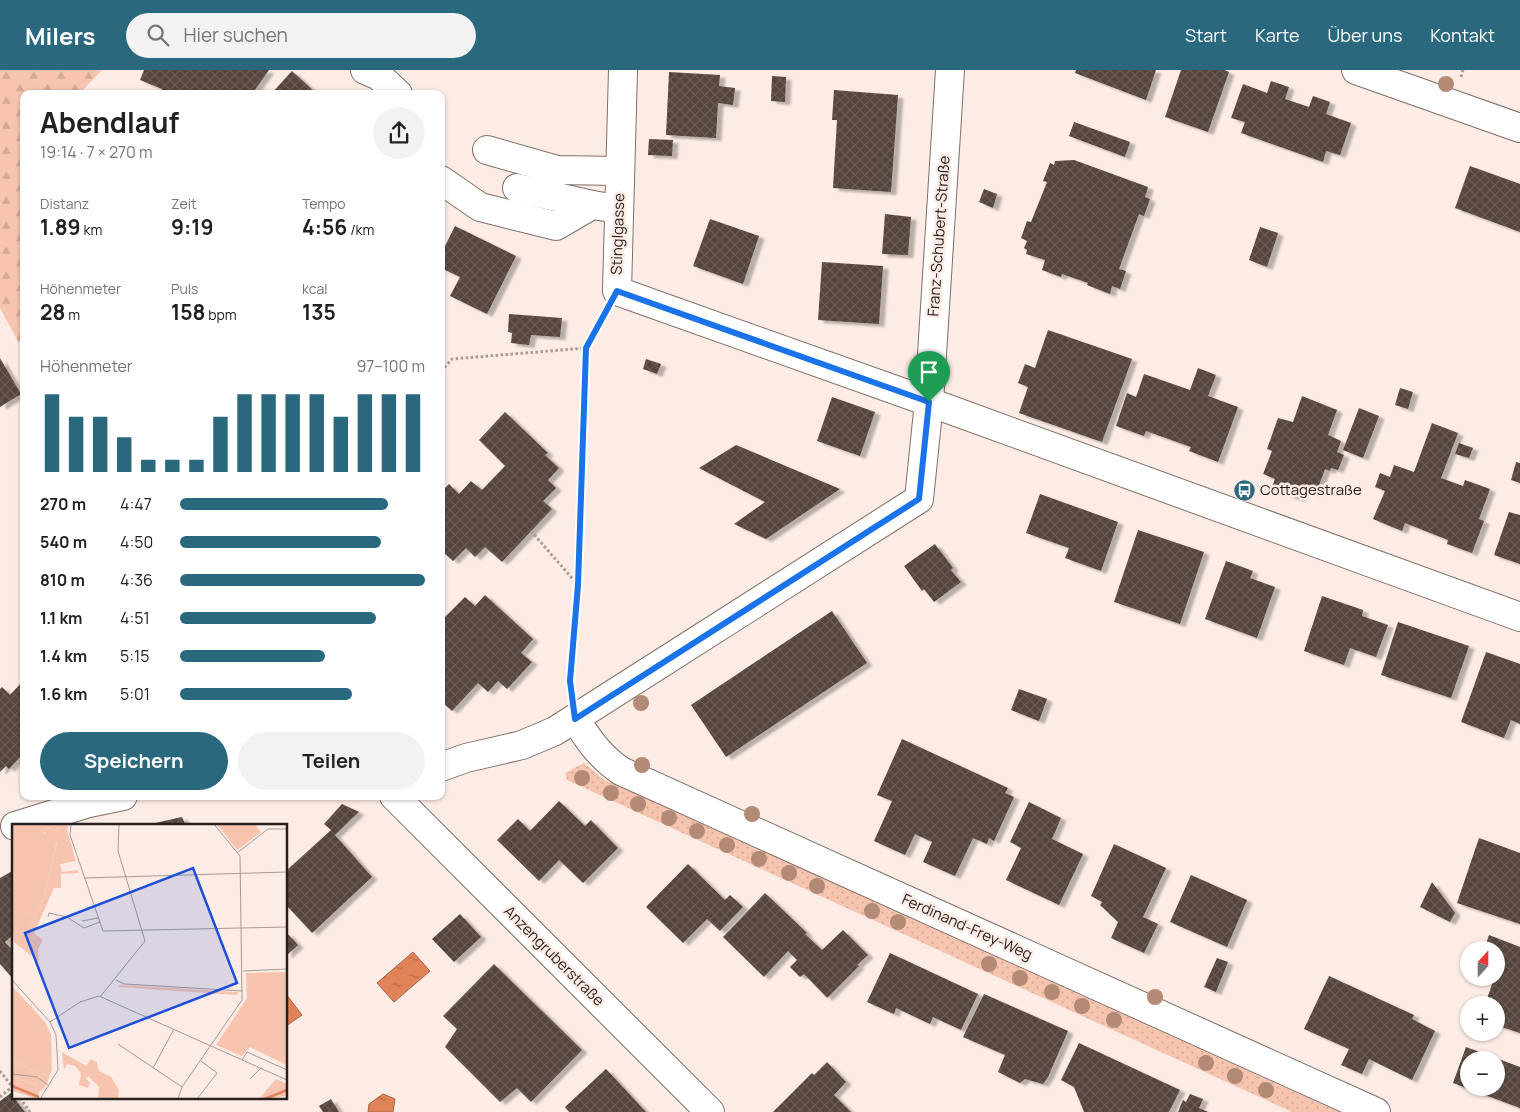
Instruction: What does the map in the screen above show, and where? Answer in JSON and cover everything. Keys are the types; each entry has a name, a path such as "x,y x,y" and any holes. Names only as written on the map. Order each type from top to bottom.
{"street":[{"path":"366,70 379,76 394,90"},
{"name":"Stinglgasse","path":"617,291 623,70"},
{"name":"Franz-Schubert-Straße","path":"929,402 950,70"},
{"path":"1356,70 1520,128"},
{"path":"487,150 557,170 620,171"},
{"path":"445,183 480,207 556,226 592,205"},
{"path":"517,188 592,205 619,209"},
{"path":"617,291 929,402 1520,617"},
{"path":"445,766 466,758 540,739 575,719 919,499 929,402"},
{"name":"Ferdinand-Frey-Weg","path":"575,719 596,751 621,771 1376,1112"},
{"path":"21,824 106,800"},
{"name":"Anzengruberstraße","path":"401,800 710,1112"}],"path":[{"name":"Stinglgasse","path":"575,719 570,681 578,585 586,348 617,291"},
{"path":"445,367 452,359 586,348"},
{"path":"531,531 578,585"},
{"path":"0,1071 12,1087"},
{"path":"0,1097 12,1089"},
{"path":"21,1100 30,1112"}],"green space":[{"path":"0,70 102,70 83,90 20,90 19,343 0,308"},
{"path":"584,763 603,779 1339,1112 1292,1112 567,780 565,773"}],"water":[{"path":"413,952 430,971 394,1002 377,983"},
{"path":"288,997 302,1015 288,1025"},
{"path":"383,1094 395,1099 393,1112 368,1112 369,1104"}],"building":[{"path":"144,70 269,70 255,90 162,90 140,80"},
{"path":"1076,70 1156,70 1146,100 1075,73"},
{"path":"1181,70 1224,70 1229,72 1208,132 1165,117"},
{"path":"292,71 313,90 275,90"},
{"path":"669,72 720,75 719,86 735,88 733,105 718,103 716,138 666,135"},
{"path":"772,76 786,77 785,102 771,101"},
{"path":"1271,81 1289,87 1285,99 1309,107 1313,96 1330,102 1326,114 1351,123 1340,155 1326,151 1323,162 1241,133 1245,122 1231,118 1243,84 1267,93"},
{"path":"834,90 898,95 891,192 833,188 837,120 832,120"},
{"path":"1074,122 1130,142 1125,157 1069,136"},
{"path":"649,139 673,140 672,156 648,155"},
{"path":"1074,160 1148,187 1145,197 1150,199 1144,216 1139,214 1119,269 1126,271 1120,289 1112,286 1110,294 1087,285 1088,283 1062,274 1061,277 1042,270 1045,260 1026,254 1027,250 1024,248 1027,241 1021,238 1027,221 1031,222 1047,182 1043,181 1050,163 1054,165 1055,161"},
{"path":"1470,166 1520,184 1520,232 1455,208"},
{"path":"984,189 997,194 993,208 979,202"},
{"path":"885,214 911,217 908,255 882,254"},
{"path":"710,219 759,236 743,284 693,266"},
{"path":"455,226 516,256 487,314 450,296 460,277 445,270 445,246"},
{"path":"1260,227 1278,233 1267,267 1249,260"},
{"path":"822,262 883,266 879,324 818,320"},
{"path":"509,314 562,318 560,337 531,335 529,345 511,343 512,333 508,332"},
{"path":"1048,330 1132,359 1102,442 1019,413 1028,387 1018,383 1025,364 1035,368"},
{"path":"0,358 20,395 0,407"},
{"path":"646,359 661,364 657,374 643,369"},
{"path":"1198,368 1216,375 1208,396 1238,407 1218,462 1189,451 1191,447 1146,431 1144,436 1116,426 1127,393 1136,397 1144,374 1190,390"},
{"path":"1400,388 1413,392 1408,409 1395,405"},
{"path":"1302,396 1337,410 1328,435 1341,441 1337,452 1344,455 1338,470 1331,468 1330,471 1325,469 1316,494 1304,489 1300,499 1271,489 1275,479 1263,474 1272,451 1267,449 1278,418 1293,422"},
{"path":"832,397 875,412 860,456 817,441"},
{"path":"1359,408 1379,416 1363,458 1343,450"},
{"path":"505,412 548,453 545,455 559,468 548,480 556,488 543,501 552,509 502,562 485,547 475,557 466,548 453,561 445,554 445,488 449,484 459,494 471,481 482,490 505,466 479,440"},
{"path":"1432,423 1458,433 1441,478 1463,486 1465,480 1490,489 1479,519 1484,521 1472,553 1447,544 1448,540 1405,523 1402,531 1373,519 1385,491 1375,487 1380,473 1390,477 1394,465 1414,472"},
{"path":"1459,443 1473,448 1469,458 1455,454"},
{"path":"736,445 840,489 766,539 734,524 765,502 699,468"},
{"path":"1516,462 1520,463 1520,483 1511,480"},
{"path":"1040,494 1118,522 1101,571 1065,558 1069,548 1026,533"},
{"path":"1509,512 1520,515 1520,564 1494,555"},
{"path":"1138,530 1204,552 1180,624 1114,602"},
{"path":"935,544 961,582 934,602 924,589 922,591 904,566"},
{"path":"1226,561 1253,571 1250,578 1275,587 1257,638 1205,619"},
{"path":"485,595 533,639 521,653 532,662 507,689 498,681 488,692 478,683 452,711 445,705 445,617 465,597 475,606"},
{"path":"1322,596 1363,610 1362,616 1388,625 1376,657 1350,648 1344,665 1304,651"},
{"path":"832,611 867,663 726,757 691,705"},
{"path":"1398,622 1469,646 1451,698 1381,675"},
{"path":"1486,652 1520,664 1520,724 1511,720 1504,738 1461,722"},
{"path":"20,684 20,757 9,769 6,766 0,772 0,689 2,687 10,695"},
{"path":"1019,689 1047,699 1039,721 1011,710"},
{"path":"902,739 1008,788 1005,793 1014,797 994,841 989,838 987,844 973,838 955,876 923,862 932,842 915,834 905,855 874,841 892,801 877,795"},
{"path":"559,801 585,826 591,820 618,848 583,883 559,860 539,881 497,840 518,819 530,831"},
{"path":"1029,802 1061,818 1052,839 1083,854 1059,905 1006,880 1021,848 1010,842"},
{"path":"342,804 359,812 335,835 372,877 312,933 288,907 288,869 331,830 324,824"},
{"path":"182,817 185,824 155,824"},
{"path":"1479,838 1520,853 1520,924 1457,903"},
{"path":"1114,844 1166,868 1143,917 1158,924 1144,953 1111,938 1118,922 1100,905 1102,902 1091,896"},
{"path":"688,864 725,900 730,895 743,907 720,931 707,919 683,943 646,907"},
{"path":"12,871 12,936 5,942 12,950 12,978 0,964 0,878"},
{"path":"1191,875 1247,900 1227,947 1170,922"},
{"path":"1432,882 1455,913 1450,922 1420,907"},
{"path":"765,893 822,950 843,930 868,955 827,998 804,974 800,977 790,967 797,960 788,951 764,977 723,937"},
{"path":"460,914 481,937 454,962 432,939"},
{"path":"288,934 298,945 288,954"},
{"path":"1489,935 1504,941 1487,941"},
{"path":"1505,941 1520,947 1520,1033 1505,1028 1505,996 1488,996 1491,986 1505,986"},
{"path":"890,953 978,994 961,1030 933,1017 930,1024 896,1008 894,1014 867,1002"},
{"path":"1217,958 1228,962 1216,992 1204,987"},
{"path":"494,964 582,1050 531,1102 517,1088 500,1102 445,1047 457,1029 443,1016"},
{"path":"1329,976 1414,1015 1412,1019 1435,1031 1412,1080 1369,1059 1362,1074 1341,1065 1349,1049 1304,1029"},
{"path":"984,994 1068,1031 1048,1077 1043,1084 1025,1079 1020,1083 998,1072 1005,1055 963,1037"},
{"path":"1079,1043 1180,1090 1169,1112 1084,1112 1074,1087 1061,1080"},
{"path":"1466,1047 1477,1051 1465,1051"},
{"path":"1505,1061 1520,1067 1520,1108 1488,1096 1505,1096"},
{"path":"827,1062 846,1082 834,1095 851,1112 773,1112 812,1073 814,1075"},
{"path":"1460,1064 1460,1086 1453,1083"},
{"path":"606,1069 646,1112 569,1112 565,1107"},
{"path":"11,1093 12,1100 16,1100 25,1112 0,1112 0,1101"},
{"path":"1190,1094 1203,1099 1199,1108 1208,1112 1178,1112 1183,1100 1186,1102"},
{"path":"331,1099 339,1112 323,1112 319,1106"}],"place":[{"name":"Cottagestraße","path":"1244,490"}],"route":[{"path":"617,291 929,402 919,499 575,719 570,681 578,585 586,348 617,291"}]}
